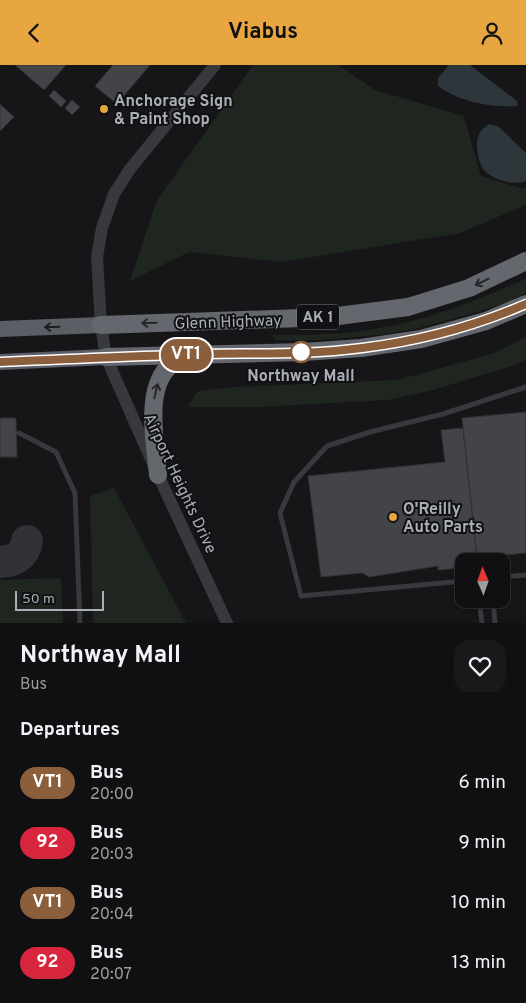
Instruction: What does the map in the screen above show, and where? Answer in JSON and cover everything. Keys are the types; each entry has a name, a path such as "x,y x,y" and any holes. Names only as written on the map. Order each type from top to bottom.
{"highway":[{"name":"Glenn Highway","path":"101,325 330,317 408,307 469,288 526,261"},
{"name":"Glenn Highway","path":"106,357 361,349 421,339 486,321 526,304"},
{"name":"AK 1","path":"0,329 101,325"},
{"path":"158,475 154,414 155,392 161,375 166,368 176,360 194,355"},
{"name":"AK 1","path":"0,362 106,357"}],"street":[{"name":"Airport Heights Drive","path":"215,65 130,169 114,194 102,228 97,257 101,325 106,357 158,475 227,623"}],"lane":[{"path":"455,582 301,595 280,513 294,482 327,446 526,387"},
{"path":"19,433 56,452 75,493 80,623"},
{"path":"510,576 526,575"},
{"path":"480,608 482,623"},
{"path":"494,608 495,623"}],"shaded area":[{"path":"253,65 338,65 375,90 464,116 481,176 523,189 526,188 526,205 460,233 282,262 189,252 130,281 157,200"},
{"path":"449,65 470,65 517,101 518,106 476,103 446,92 438,86 438,78"},
{"path":"489,124 499,127 526,153 526,181 516,183 500,180 486,172 480,164 477,147 478,136"},
{"path":"526,279 526,293 506,303 419,328 380,335 320,340 276,340 271,335 336,334 414,321 452,309"},
{"path":"526,337 526,360 433,390 388,400 259,407 187,407 198,391 234,387 397,380 495,353"},
{"path":"114,488 186,623 93,623 90,496"},
{"path":"61,578 63,623 0,623 0,580"}],"building":[{"path":"15,65 66,65 44,90"},
{"path":"113,65 150,65 117,104 95,86"},
{"path":"54,90 66,101 61,107 49,96"},
{"path":"72,100 80,107 72,115 65,108"},
{"path":"0,104 14,117 0,131"},
{"path":"526,412 526,553 510,555 510,553 476,553 462,418"},
{"path":"0,418 16,418 17,457 0,457"},
{"name":"O'Reilly Auto Parts","path":"463,428 476,553 455,553 455,569 438,570 438,566 369,577 362,573 321,577 308,476 445,462 441,430"}],"taxiway":[{"path":"0,562 18,557 24,550 27,541"}],"bus line":[{"name":"VT1","path":"0,362 361,349 421,339 486,321 526,304"}],"place":[{"name":"Anchorage Sign & Paint Shop","path":"104,109"},
{"name":"Northway Mall","path":"301,352"},
{"name":"O'Reilly Auto Parts","path":"393,517"}]}
